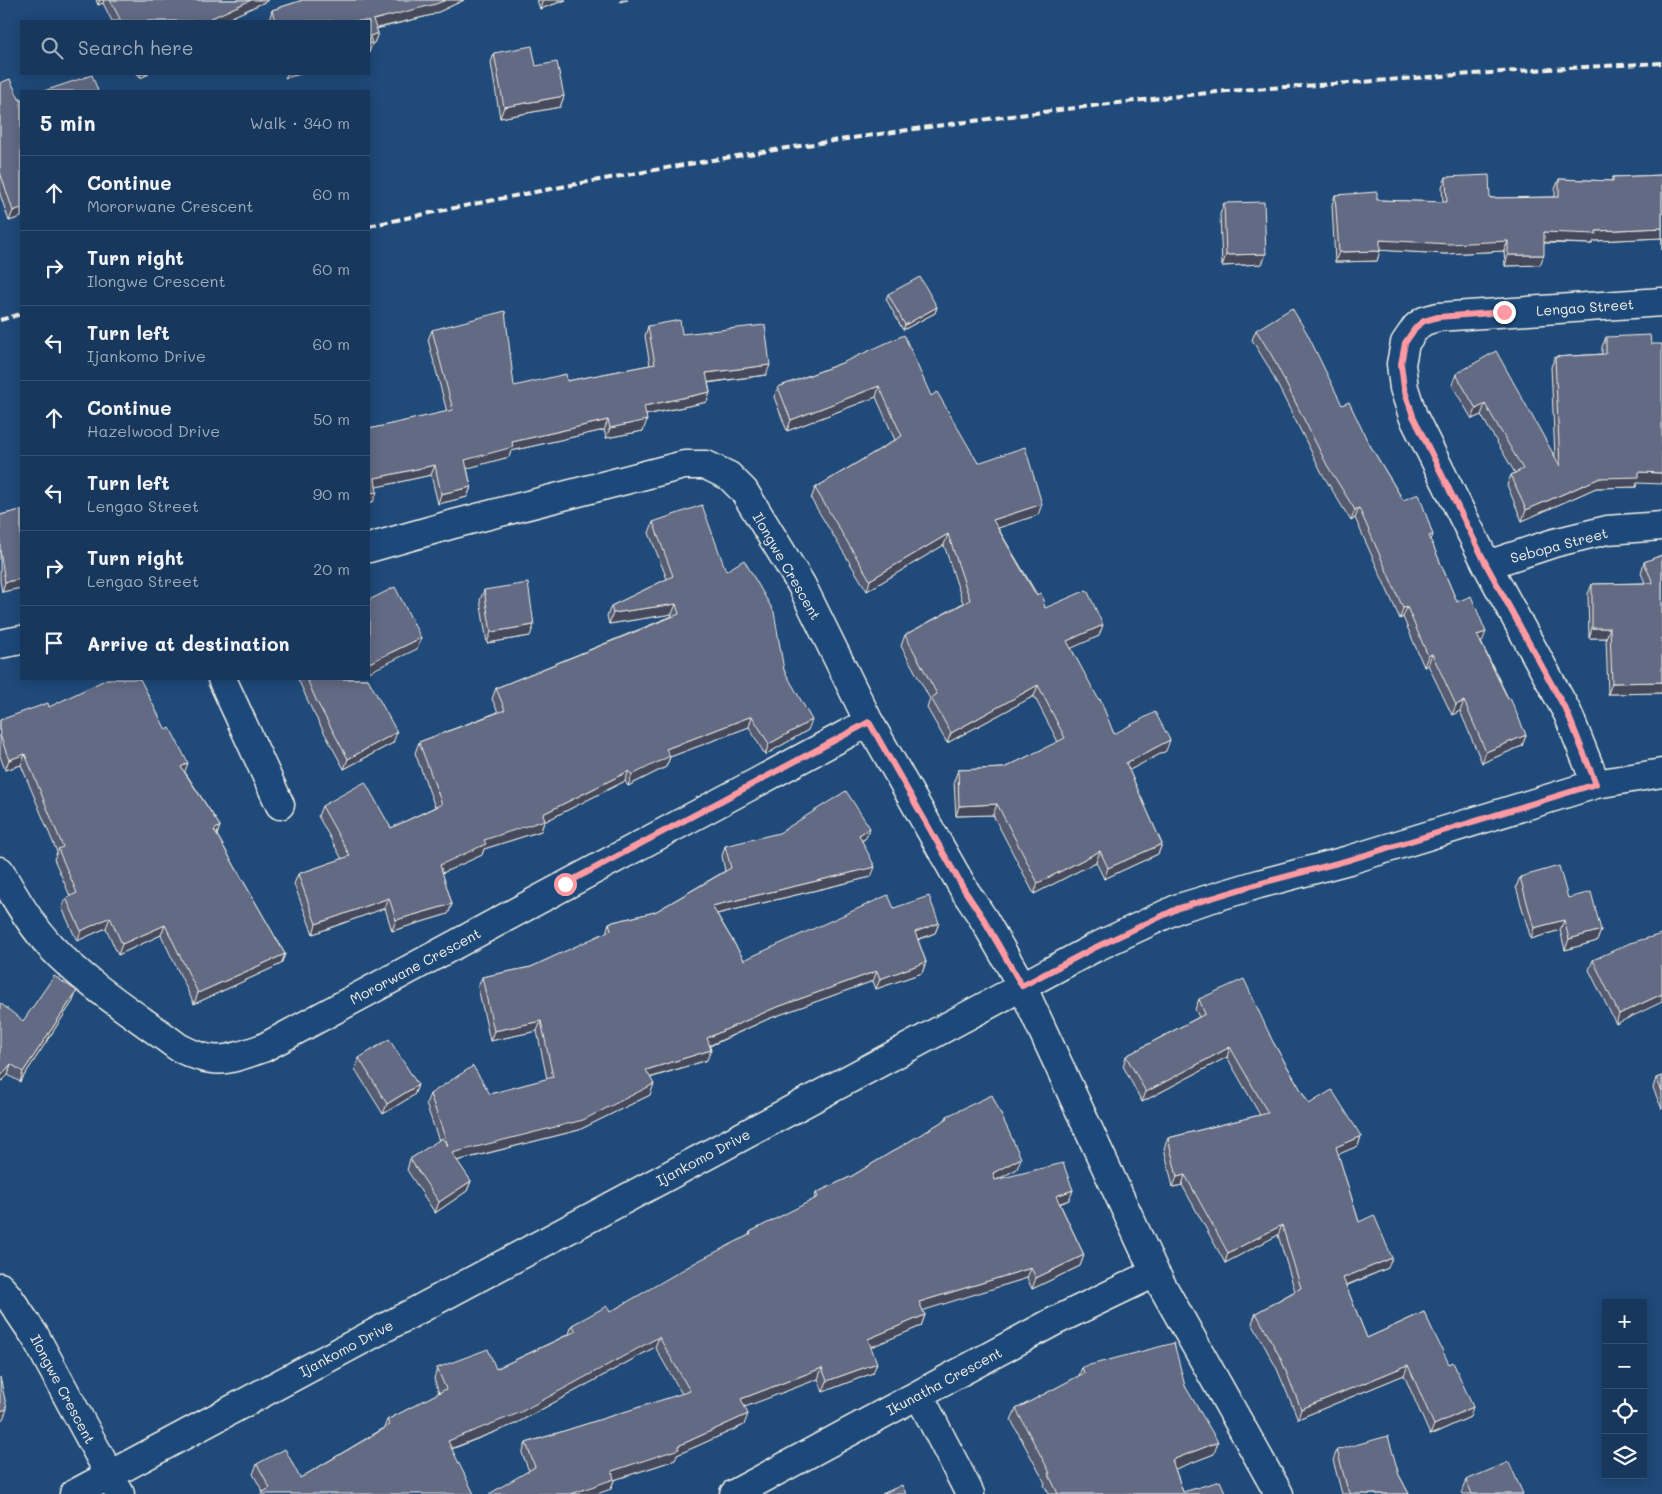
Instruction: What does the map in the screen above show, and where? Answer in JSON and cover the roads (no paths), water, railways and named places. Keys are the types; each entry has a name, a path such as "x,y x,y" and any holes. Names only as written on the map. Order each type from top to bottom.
{"street":[{"name":"Lengao Street","path":"1596,784 1568,714 1487,566 1413,416 1404,388 1401,364 1405,343 1416,327 1424,321 1438,317 1662,302"},
{"name":"Ilongwe Crescent","path":"370,548 450,525 684,465 706,466 729,476 744,491 801,584 869,722 965,891 983,918 1022,986"},
{"name":"Sebopa Street","path":"1487,566 1554,543 1607,530 1662,526"},
{"path":"0,644 20,640"},
{"path":"222,680 280,805"},
{"name":"Mororwane Crescent","path":"0,871 31,922 50,946 72,967 178,1047 196,1057 219,1060 239,1057 263,1048 869,722"},
{"name":"Ijankomo Drive","path":"74,1494 114,1484 1022,986 1094,948 1179,908 1258,884 1349,860 1596,784 1662,773"},
{"path":"1022,986 1155,1273 1279,1494"},
{"name":"Ikunatha Crescent","path":"734,1494 1053,1322 1155,1273"},
{"name":"Ilongwe Crescent","path":"3,1295 35,1336 114,1484"},
{"path":"918,1395 970,1494"}],"railway":[{"path":"370,226 474,204 685,165 897,131 1004,117 1233,91 1662,63"},
{"path":"0,320 20,314"}]}
